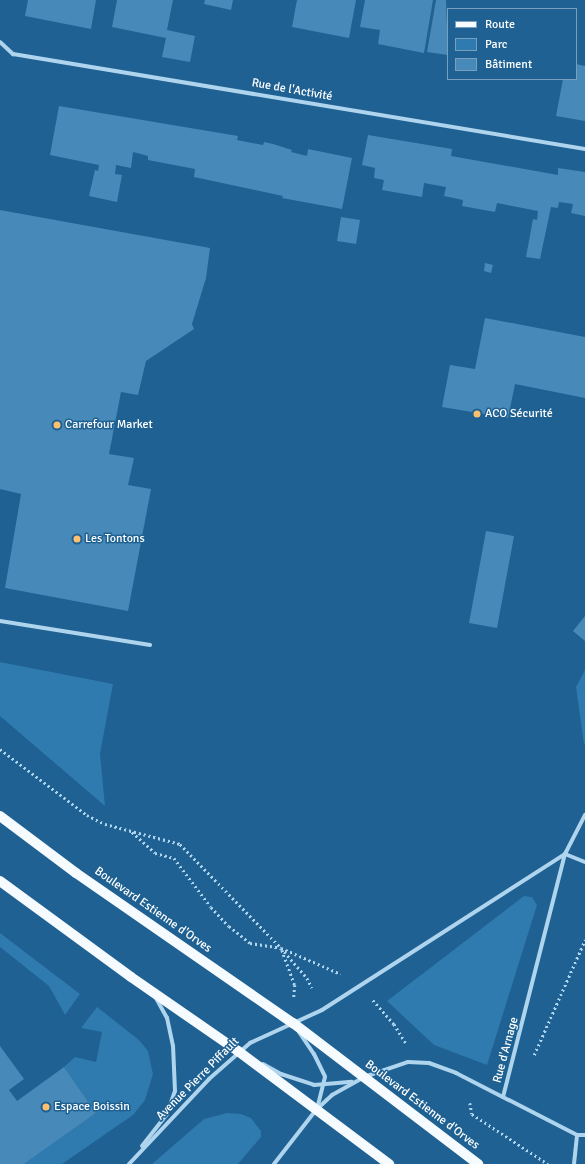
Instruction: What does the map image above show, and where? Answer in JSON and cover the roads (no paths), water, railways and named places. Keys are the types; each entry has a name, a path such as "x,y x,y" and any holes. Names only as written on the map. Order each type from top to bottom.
{"main road":[{"name":"Boulevard Estienne d'Orves","path":"0,816 76,873 293,1023 360,1079 478,1164"},
{"path":"0,881 149,990 238,1051 389,1164"}],"street":[{"name":"Rue de l'Activité","path":"0,42 13,54 585,149"},
{"path":"0,621 150,645"},
{"name":"Rue d'Arnage","path":"360,1079 408,1062 430,1063 456,1073 503,1097 565,854 585,815"},
{"path":"293,1023 322,1010 565,854 585,862"},
{"path":"128,1164 167,1114 175,1091 173,1046 167,1018 149,990"},
{"name":"Avenue Pierre Piffault","path":"128,1164 238,1051 264,1035 293,1023"},
{"name":"Boulevard Estienne d'Orves","path":"293,1023 322,1068 324,1084 316,1110"},
{"path":"238,1051 288,1077 314,1085 360,1079"},
{"path":"274,1164 316,1110 332,1095 360,1079"},
{"path":"503,1097 577,1135 585,1135"},
{"path":"574,1164 577,1135"}],"place":[{"name":"ACO Sécurité","path":"477,414"},
{"name":"Carrefour Market","path":"57,425"},
{"name":"Les Tontons","path":"77,539"},
{"name":"Espace Boissin","path":"46,1107"}]}
